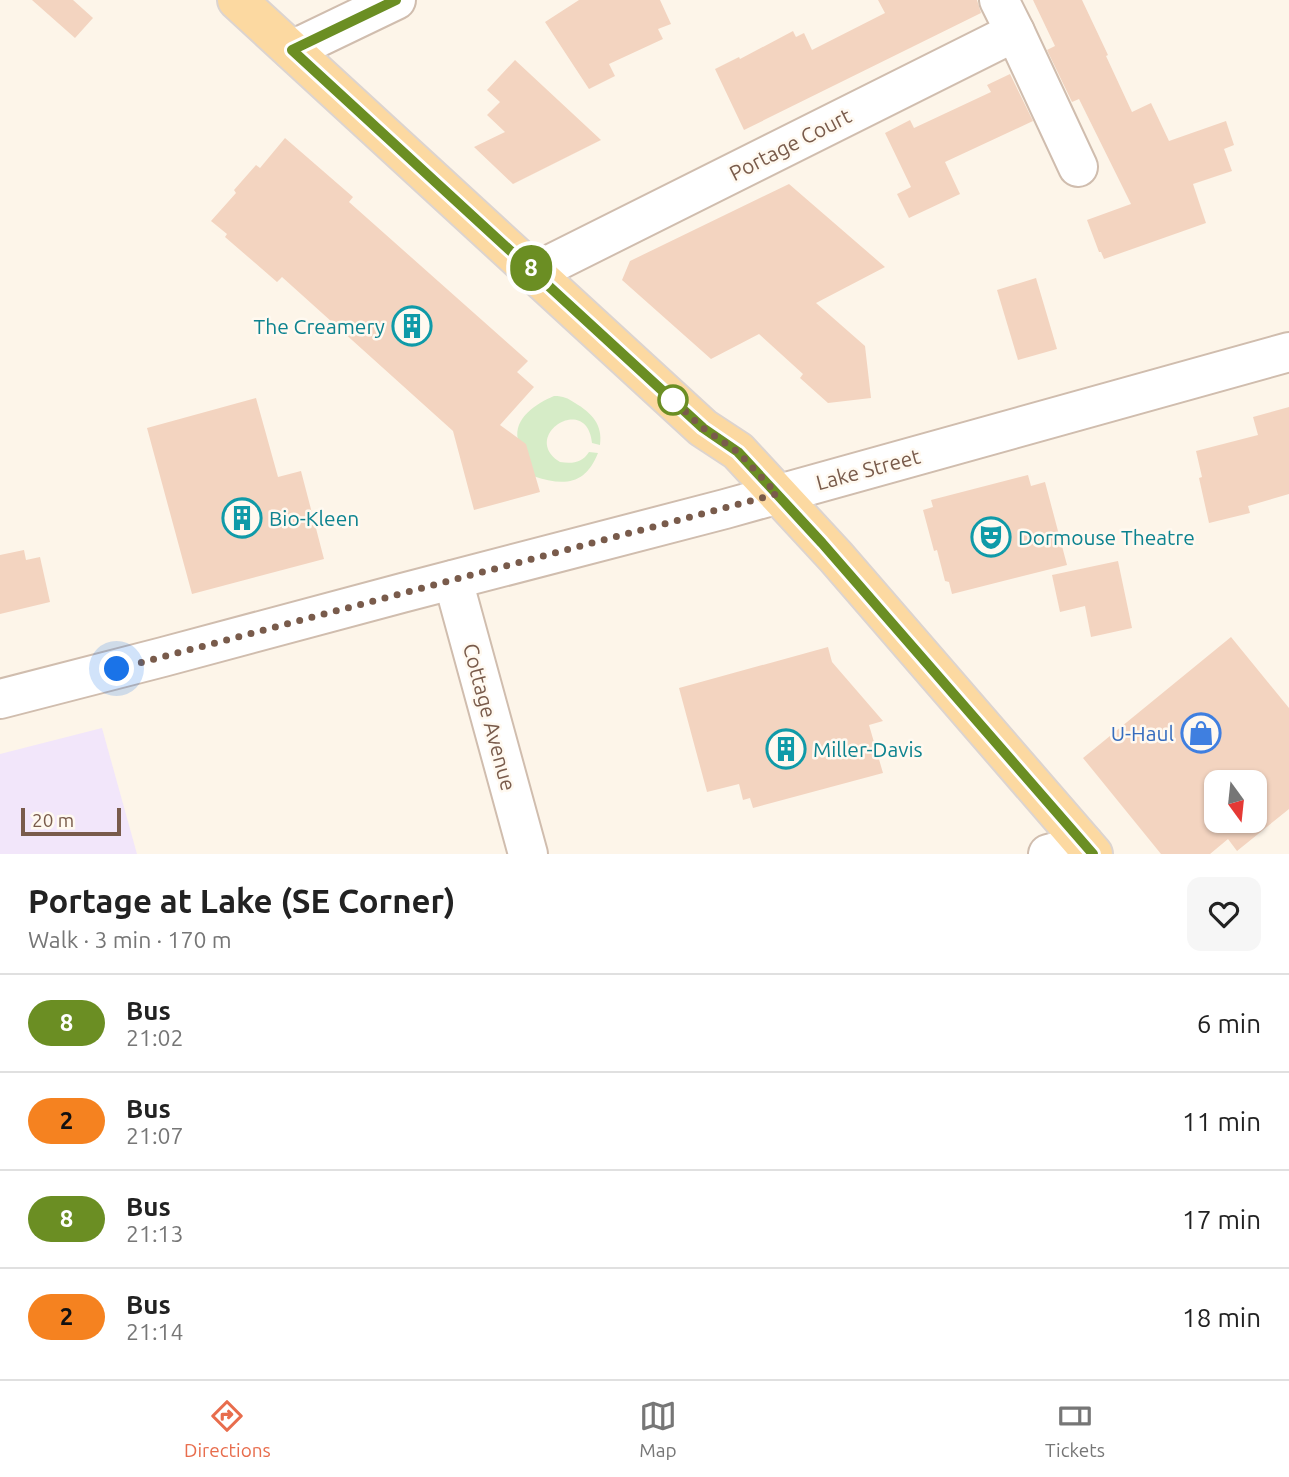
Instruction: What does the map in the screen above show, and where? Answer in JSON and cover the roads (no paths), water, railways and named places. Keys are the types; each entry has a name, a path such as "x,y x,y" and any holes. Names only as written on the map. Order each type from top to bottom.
{"main road":[{"path":"237,0 703,428 738,452 835,557 1089,849"}],"street":[{"path":"292,50 396,0"},
{"path":"1007,16 1078,167"},
{"name":"Portage Court","path":"535,272 1007,16"},
{"name":"Lake Street","path":"0,699 777,494 1289,352"},
{"name":"Cottage Avenue","path":"453,580 528,854"},
{"path":"1048,854 1089,849"}],"place":[{"name":"The Creamery","path":"412,326"},
{"name":"Bio-Kleen","path":"242,518"},
{"name":"Dormouse Theatre","path":"991,537"},
{"name":"U-Haul","path":"1201,733"},
{"name":"Miller-Davis","path":"786,749"}]}
